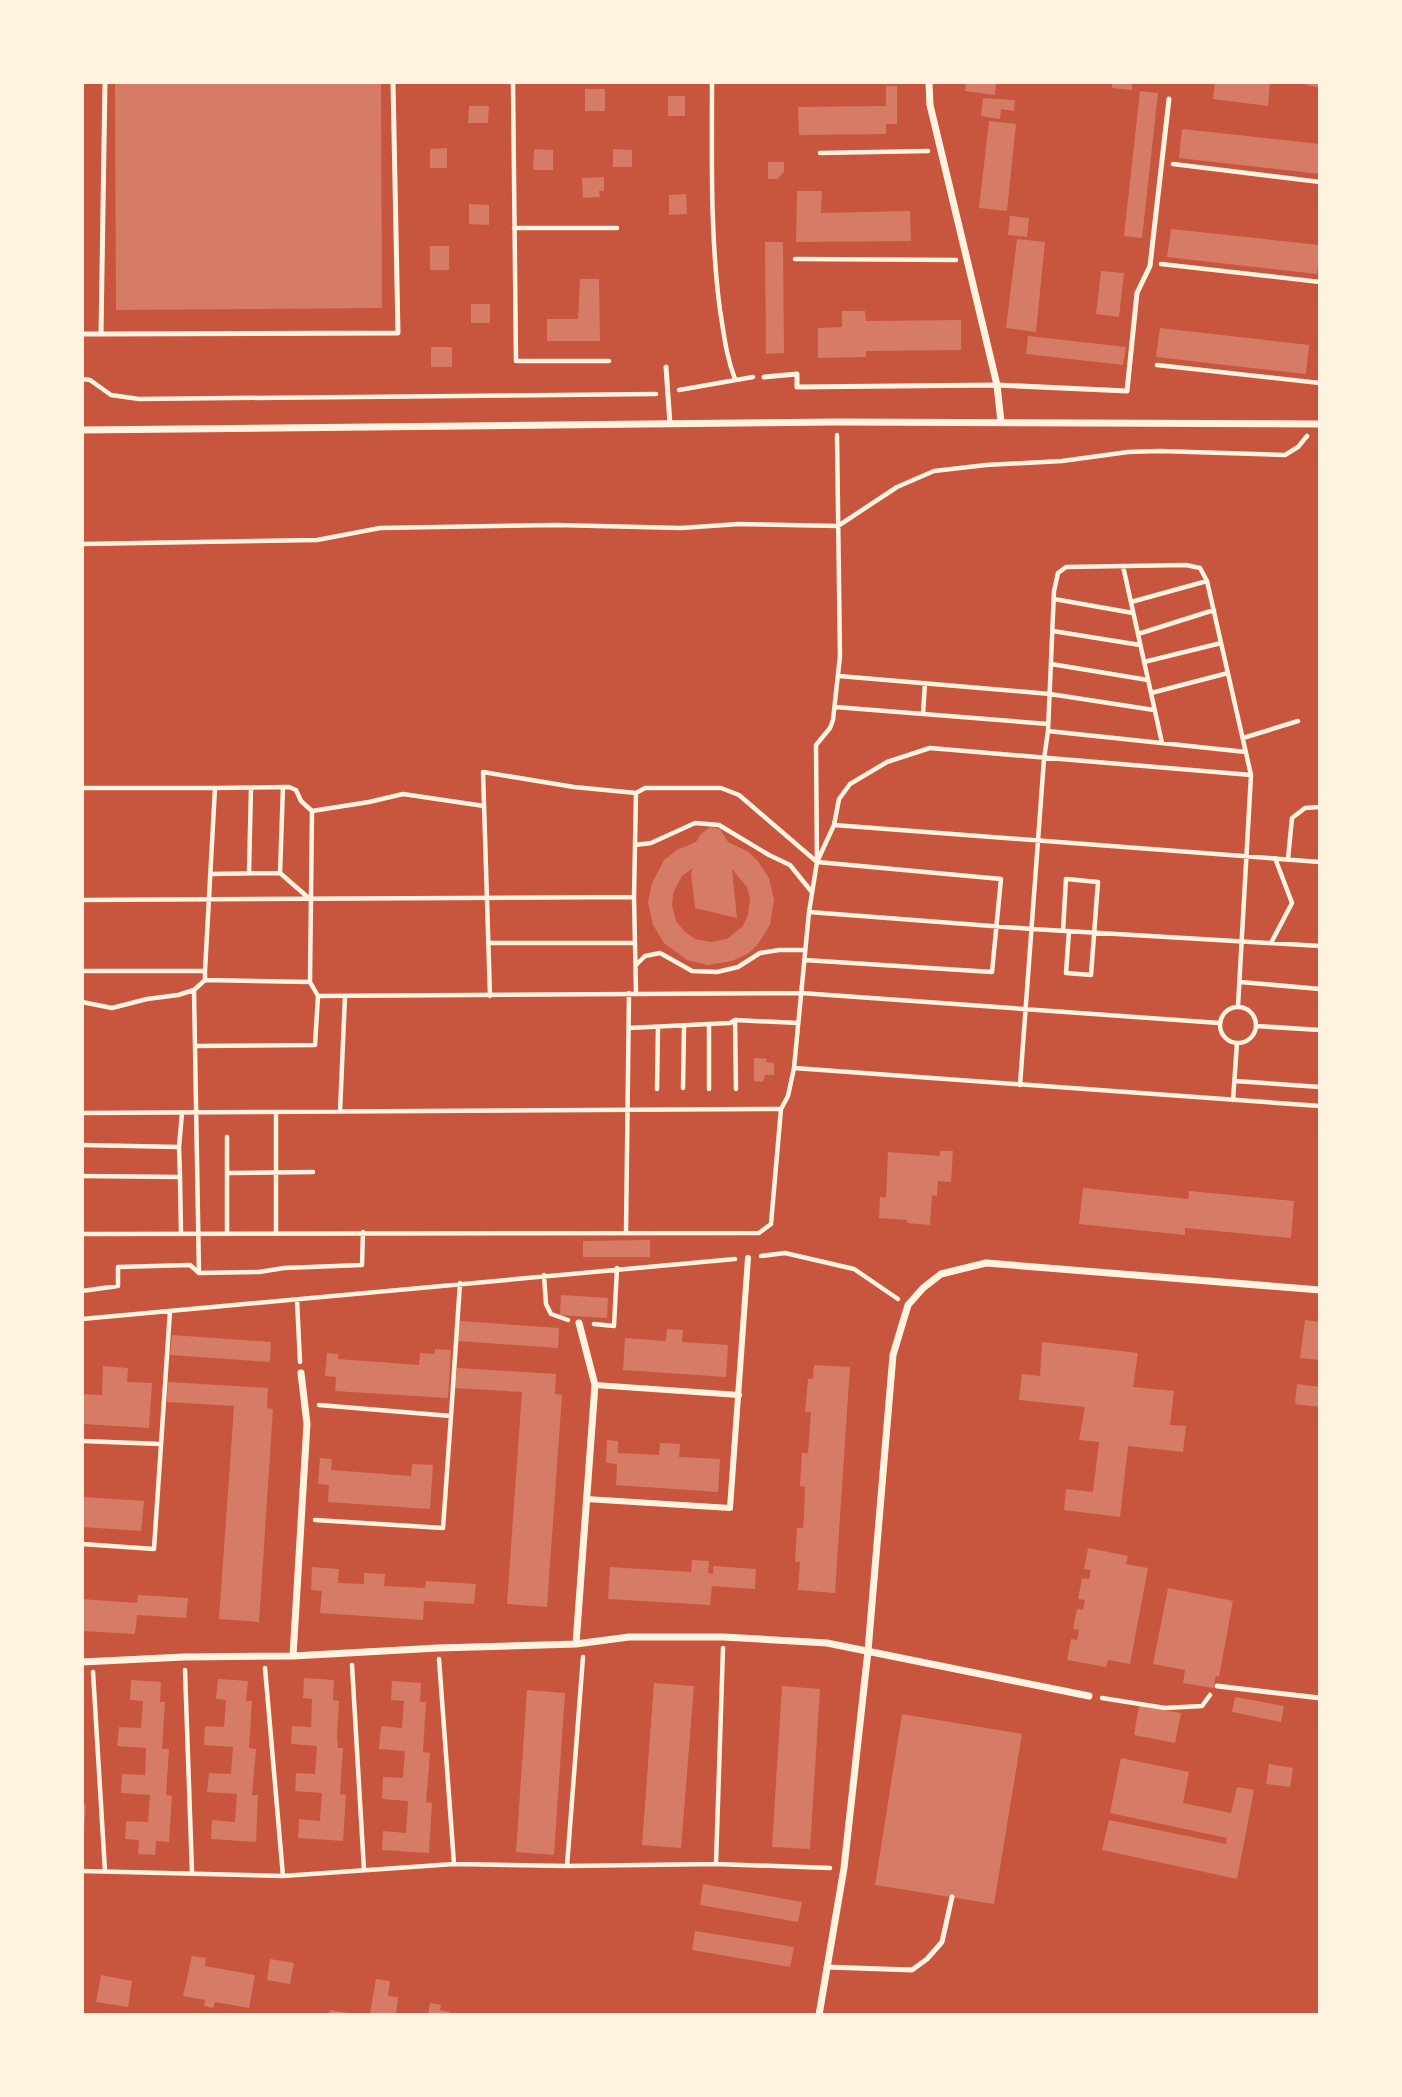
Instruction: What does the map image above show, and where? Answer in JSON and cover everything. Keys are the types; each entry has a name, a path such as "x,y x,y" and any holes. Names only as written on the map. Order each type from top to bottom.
{"street":[{"path":"929,82 930,105 997,385 1001,422"},
{"path":"82,430 837,422 1318,424"},
{"path":"586,1499 730,1508 748,1258"},
{"path":"819,2015 844,1868 868,1651 893,1355 908,1305 941,1274 986,1263 1320,1290"},
{"path":"579,1323 595,1385 586,1499 580,1644"},
{"path":"293,1656 307,1424 301,1373"},
{"path":"595,1385 739,1395"},
{"path":"82,1662 351,1654 438,1647 580,1644 629,1637 723,1637 827,1643 1089,1696"}],"lane":[{"path":"101,334 105,82"},
{"path":"82,334 398,333 393,82"},
{"path":"764,377 797,374 797,387 997,385 1127,391 1138,293 1150,263 1169,99"},
{"path":"666,367 670,424"},
{"path":"1217,1686 1320,1698"},
{"path":"826,1967 912,1970 927,1959 942,1942 952,1897"}],"path":[{"path":"513,82 516,361 610,361"},
{"path":"712,82 713,224 717,288 727,357 735,379"},
{"path":"820,153 941,151"},
{"path":"1162,162 1320,182"},
{"path":"514,228 617,228"},
{"path":"794,259 967,260"},
{"path":"1150,263 1320,282"},
{"path":"1157,365 1320,383"},
{"path":"82,379 90,380 111,395 138,399 641,395 735,379 764,377"},
{"path":"82,1234 759,1233 771,1224 781,1109 788,1096 794,1068 804,950 817,862 816,745 830,728 839,676 837,422"},
{"path":"82,544 317,540 380,528 556,525 681,528 739,524 838,526 897,487 934,471 1062,461 1128,452 1285,455 1298,447 1318,424"},
{"path":"1020,1086 1048,731 1054,599 1058,573 1066,566 1186,565 1200,568 1208,581 1251,775 1238,1006"},
{"path":"1123,566 1162,743"},
{"path":"1131,603 1208,581"},
{"path":"1054,599 1133,613"},
{"path":"1138,634 1214,610"},
{"path":"1053,631 1140,645"},
{"path":"1144,662 1221,643"},
{"path":"1051,664 1148,680"},
{"path":"1151,694 1228,673"},
{"path":"839,676 1050,694 1154,710"},
{"path":"923,714 925,683"},
{"path":"835,707 1048,724"},
{"path":"1242,738 1298,721"},
{"path":"1048,731 1246,751"},
{"path":"817,862 834,825 839,799 850,784 887,762 930,748 1251,775"},
{"path":"490,996 483,772 574,787 636,793 645,788 721,789 739,795 817,862 1001,879 992,972 804,960"},
{"path":"280,873 283,787"},
{"path":"82,788 283,787 296,790 301,801 312,811 310,982 318,996 315,1045 195,1046"},
{"path":"205,981 215,788"},
{"path":"249,873 251,788"},
{"path":"636,793 636,993"},
{"path":"312,811 403,794 484,806"},
{"path":"1288,859 1292,818 1305,808 1320,807"},
{"path":"635,845 651,843 695,823 712,823 726,828 790,865 812,891"},
{"path":"834,825 1320,862"},
{"path":"1271,943 1292,903 1275,858"},
{"path":"210,874 280,873 311,900"},
{"path":"1066,879 1098,882 1096,932 1091,975 1066,973 1066,879"},
{"path":"82,900 634,897"},
{"path":"809,912 1032,929 1320,946"},
{"path":"488,943 635,943"},
{"path":"635,965 645,956 660,953 692,971 717,972 738,967 760,953 804,950"},
{"path":"82,971 205,971"},
{"path":"82,1002 112,1008 194,990 205,981 310,982"},
{"path":"1240,982 1320,989"},
{"path":"194,990 199,1273"},
{"path":"626,1232 629,993"},
{"path":"318,996 801,993 1219,1023"},
{"path":"340,1112 345,996"},
{"path":"1238,1006 1251,1012 1256,1026 1252,1037 1237,1043 1225,1038 1219,1023 1229,1008 1238,1006"},
{"path":"629,1028 684,1027 730,1023 735,1020 798,1023"},
{"path":"735,1020 736,1089"},
{"path":"709,1024 709,1089"},
{"path":"1256,1026 1320,1030"},
{"path":"683,1088 684,1027"},
{"path":"657,1089 658,1028"},
{"path":"1233,1100 1237,1043"},
{"path":"794,1068 1320,1106"},
{"path":"1235,1081 1320,1087"},
{"path":"82,1113 781,1109"},
{"path":"276,1112 276,1233"},
{"path":"181,1233 179,1147 182,1113"},
{"path":"227,1137 227,1233"},
{"path":"82,1145 179,1147"},
{"path":"227,1173 313,1172"},
{"path":"82,1176 180,1177"},
{"path":"82,1291 118,1286 118,1267 190,1265 199,1273 362,1265 363,1232"},
{"path":"82,1319 748,1258 785,1252 854,1269 908,1305"},
{"path":"544,1275 546,1304 551,1314 579,1323 614,1326 617,1268"},
{"path":"301,1519 443,1528 460,1283"},
{"path":"297,1300 301,1373"},
{"path":"82,1544 154,1549 170,1311"},
{"path":"304,1404 451,1416"},
{"path":"82,1441 161,1444"},
{"path":"716,1864 723,1637"},
{"path":"567,1866 580,1644"},
{"path":"438,1647 454,1864"},
{"path":"351,1654 364,1870"},
{"path":"264,1656 283,1876"},
{"path":"184,1657 192,1872"},
{"path":"93,1661 105,1871"},
{"path":"1089,1696 1166,1708 1202,1706 1217,1686"},
{"path":"82,1871 283,1876 454,1864 716,1864 844,1868"}],"building":[{"path":"381,82 382,308 116,310 115,83"},
{"path":"966,82 996,82 995,95 965,91"},
{"path":"1112,82 1132,82 1132,90 1112,88"},
{"path":"1215,82 1270,82 1268,106 1213,99"},
{"path":"1320,82 1320,88 1300,83"},
{"path":"886,86 897,86 897,124 886,124 886,134 799,135 798,107 886,106"},
{"path":"585,89 605,89 605,111 585,111"},
{"path":"1140,91 1158,93 1142,238 1124,236"},
{"path":"668,96 685,96 685,116 668,116"},
{"path":"983,98 1015,100 1014,111 1001,109 1000,119 981,116"},
{"path":"469,106 489,106 488,123 468,123"},
{"path":"989,121 1016,124 1007,211 979,208"},
{"path":"1182,129 1320,144 1320,174 1179,158"},
{"path":"447,148 447,168 430,168 430,149"},
{"path":"534,149 553,150 553,170 533,170"},
{"path":"613,149 632,150 632,167 613,167"},
{"path":"768,162 784,162 784,172 777,179 768,179"},
{"path":"604,177 604,191 599,191 600,197 583,198 582,178"},
{"path":"797,191 822,191 821,213 910,211 911,241 796,242"},
{"path":"686,194 687,214 669,215 669,195"},
{"path":"469,204 489,205 489,225 469,224"},
{"path":"1010,216 1029,218 1027,237 1008,235"},
{"path":"1171,229 1320,245 1317,274 1167,257"},
{"path":"1017,239 1045,242 1036,332 1006,328"},
{"path":"765,242 783,242 784,353 766,354"},
{"path":"430,246 449,246 449,270 430,270"},
{"path":"1101,271 1124,273 1119,317 1096,314"},
{"path":"580,279 599,279 600,341 547,341 547,319 578,319"},
{"path":"471,304 490,304 490,323 471,323"},
{"path":"842,311 865,311 866,321 961,320 961,350 866,351 866,357 818,358 818,328 842,327"},
{"path":"1160,328 1309,345 1306,374 1156,357"},
{"path":"1028,336 1126,347 1123,365 1026,354"},
{"path":"431,347 452,347 452,367 431,367"},
{"path":"710,827 720,829 728,842 747,851 757,860 769,878 774,900 770,925 749,953 732,961 708,965 687,960 664,943 653,925 648,902 652,883 664,860 677,850 696,842","holes":["693,868 691,873 695,908 737,918 732,869 747,887 750,898 748,915 743,926 727,939 711,942 695,939 676,921 672,905 673,893 682,876"]},
{"path":"754,1058 767,1059 766,1062 774,1063 774,1075 765,1075 763,1082 754,1081"},
{"path":"940,1151 953,1151 951,1182 938,1181 937,1196 932,1195 930,1225 879,1218 880,1197 886,1198 888,1152 940,1156"},
{"path":"1083,1188 1188,1199 1189,1191 1294,1201 1291,1238 1185,1228 1185,1235 1079,1224"},
{"path":"650,1240 650,1257 583,1257 583,1241"},
{"path":"561,1295 608,1298 607,1318 560,1315"},
{"path":"1305,1320 1320,1322 1320,1360 1300,1358"},
{"path":"460,1321 559,1328 558,1348 458,1341"},
{"path":"667,1329 683,1330 682,1342 728,1345 726,1377 623,1370 625,1338 666,1341"},
{"path":"172,1335 271,1342 270,1362 170,1355"},
{"path":"1042,1342 1138,1353 1133,1387 1174,1391 1170,1425 1186,1426 1183,1452 1128,1446 1120,1517 1064,1510 1066,1489 1093,1492 1099,1442 1079,1440 1085,1407 1019,1400 1022,1374 1040,1376"},
{"path":"435,1349 451,1350 448,1398 335,1391 336,1377 325,1376 327,1353 338,1354 338,1359 419,1365 420,1353 435,1354"},
{"path":"814,1365 850,1367 835,1593 798,1590 800,1562 795,1562 797,1528 803,1528 805,1487 800,1486 802,1453 808,1453 811,1412 805,1412 808,1379 813,1379"},
{"path":"103,1366 128,1368 127,1382 152,1383 149,1428 82,1424 82,1394 102,1395"},
{"path":"457,1368 556,1374 555,1394 562,1395 547,1607 507,1604 522,1392 455,1388"},
{"path":"168,1382 268,1388 267,1408 273,1409 259,1622 219,1619 234,1406 167,1402"},
{"path":"1297,1384 1320,1387 1320,1407 1295,1404"},
{"path":"607,1440 618,1441 618,1453 659,1455 660,1443 680,1444 679,1457 720,1459 718,1492 616,1485 617,1464 606,1463"},
{"path":"320,1458 332,1459 331,1470 411,1476 412,1464 433,1465 430,1509 328,1502 329,1485 318,1484"},
{"path":"82,1497 144,1501 141,1531 82,1527"},
{"path":"1088,1548 1128,1556 1126,1564 1148,1568 1130,1664 1108,1660 1106,1667 1067,1660 1071,1639 1077,1640 1079,1630 1073,1629 1077,1609 1083,1610 1085,1600 1078,1599 1082,1578 1089,1579 1091,1570 1084,1569"},
{"path":"692,1560 709,1561 708,1573 713,1574 713,1566 756,1569 755,1589 712,1586 710,1605 608,1599 610,1567 691,1572"},
{"path":"312,1567 339,1569 338,1583 364,1584 364,1573 385,1574 384,1586 425,1588 426,1581 476,1584 474,1604 424,1601 423,1620 320,1613 322,1591 311,1590"},
{"path":"1168,1588 1233,1601 1219,1677 1216,1676 1213,1688 1183,1683 1185,1670 1153,1664"},
{"path":"138,1595 188,1598 186,1618 137,1615 135,1634 82,1631 82,1599 137,1603"},
{"path":"304,1678 334,1680 333,1700 339,1701 338,1748 343,1748 340,1794 346,1795 343,1841 298,1838 299,1819 320,1821 322,1793 295,1791 296,1773 315,1774 317,1746 291,1744 292,1726 311,1727 312,1699 303,1698"},
{"path":"218,1679 248,1681 246,1701 252,1701 249,1748 256,1749 252,1795 258,1795 256,1842 211,1839 212,1820 235,1822 237,1794 207,1792 209,1773 231,1774 233,1747 204,1745 205,1726 224,1727 226,1700 216,1699"},
{"path":"131,1680 161,1682 160,1702 165,1702 162,1749 169,1749 166,1795 172,1796 169,1842 156,1841 155,1855 138,1854 139,1840 125,1839 126,1821 148,1822 150,1795 121,1793 122,1774 145,1775 146,1748 117,1746 119,1727 141,1728 143,1701 130,1700"},
{"path":"392,1681 421,1683 420,1702 426,1702 423,1752 430,1753 426,1802 432,1803 429,1853 382,1850 383,1831 406,1833 408,1801 382,1799 383,1777 403,1778 405,1751 379,1749 381,1726 402,1728 404,1701 391,1700"},
{"path":"654,1683 694,1686 681,1848 642,1845"},
{"path":"782,1686 820,1689 810,1849 772,1847"},
{"path":"527,1690 565,1693 554,1855 516,1852"},
{"path":"1235,1697 1284,1706 1281,1722 1232,1712"},
{"path":"1139,1706 1181,1713 1175,1743 1134,1735"},
{"path":"902,1714 1022,1734 994,1904 875,1885"},
{"path":"1121,1758 1189,1772 1183,1803 1231,1813 1237,1787 1254,1790 1237,1879 1102,1850 1109,1820 1226,1844 1227,1838 1110,1813"},
{"path":"1269,1764 1293,1768 1290,1787 1266,1784"},
{"path":"82,1805 86,1805 84,1832 82,1832"},
{"path":"703,1884 802,1902 798,1922 700,1905"},
{"path":"695,1931 794,1947 790,1967 692,1950"},
{"path":"192,1956 206,1958 205,1966 255,1975 249,2008 215,2002 213,2008 204,2006 205,2000 183,1996"},
{"path":"270,1959 294,1963 290,1984 267,1980"},
{"path":"101,1975 132,1981 128,2007 96,2002"},
{"path":"376,1979 390,1981 388,1996 398,1997 396,2015 370,2013"},
{"path":"430,2003 441,2005 440,2010 450,2012 449,2015 428,2015"},
{"path":"330,2010 348,2013 348,2015 329,2015"}]}
